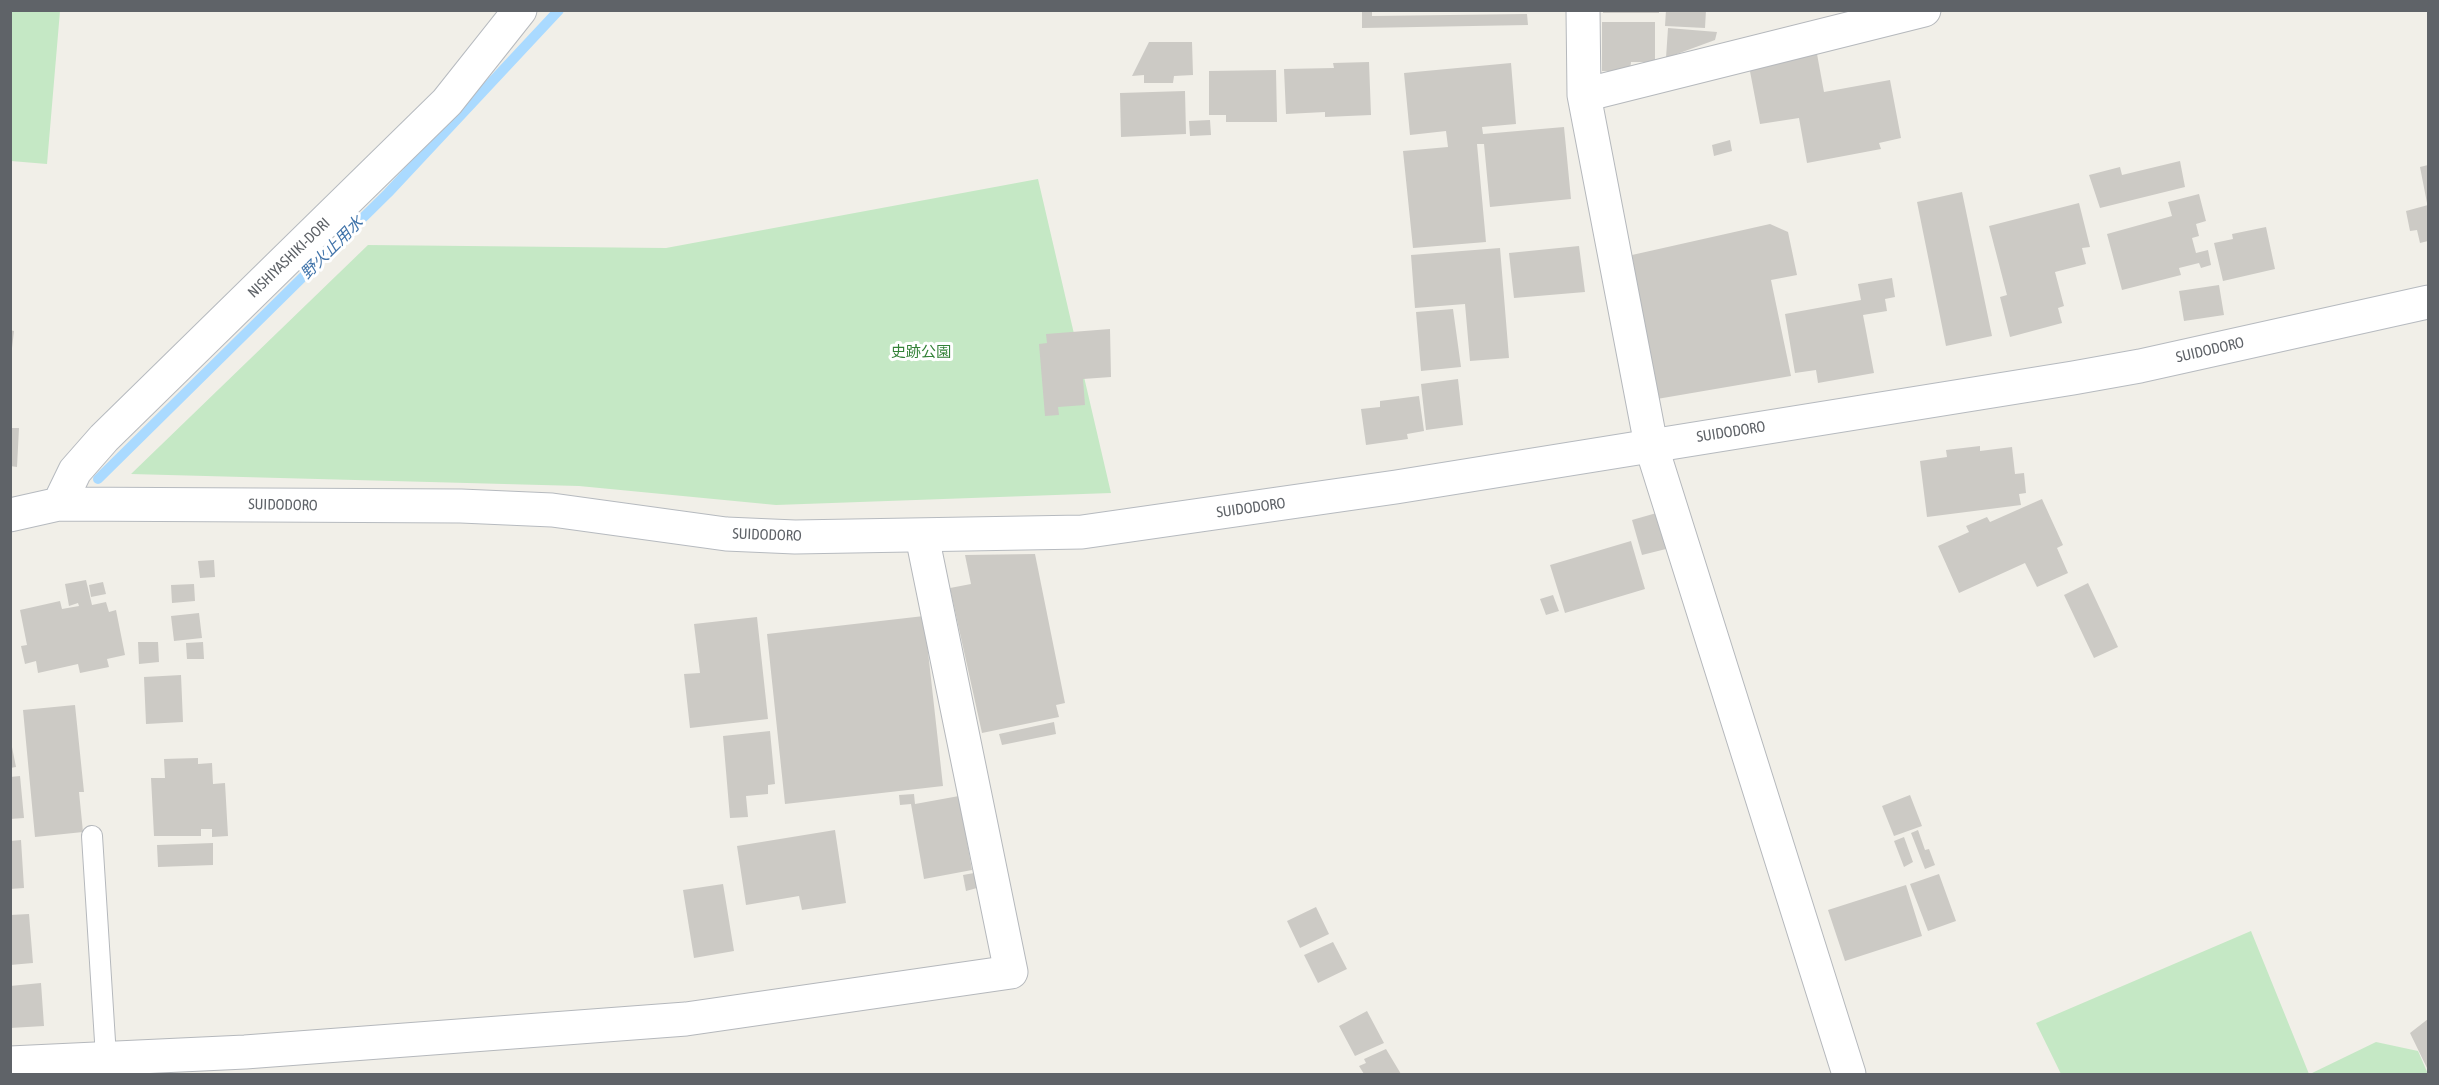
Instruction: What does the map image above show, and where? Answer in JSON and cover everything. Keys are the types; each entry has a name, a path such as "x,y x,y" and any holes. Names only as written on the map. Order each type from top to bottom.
{"street":[{"name":"NISHIYASHIKI-DORI","path":"59,504 75,471 104,438 447,102 520,10"},
{"path":"1583,10 1584,95 1651,445 1849,1074"},
{"path":"1584,95 1924,10"},
{"name":"SUIDODORO","path":"10,515 59,504 461,506 552,510 726,534 795,537 1082,532 1396,487 2140,366 2428,302"},
{"path":"10,1063 245,1052 686,1019 1011,972 922,536"}],"lane":[{"path":"92,836 106,1057"}],"green space":[{"path":"11,10 60,11 47,164 11,161"},
{"name":"史跡公園","path":"1038,179 1111,493 776,505 579,486 131,474 368,245 666,248"},
{"path":"2251,931 2309,1074 2061,1074 2036,1023"},
{"path":"2376,1042 2418,1051 2428,1074 2310,1074"}],"building":[{"path":"1362,10 1372,10 1372,16 1527,14 1528,25 1362,28"},
{"path":"1603,10 1659,10 1659,13 1603,13"},
{"path":"1666,10 1706,10 1705,28 1665,26"},
{"path":"1602,22 1655,22 1655,62 1631,62 1630,71 1602,71"},
{"path":"1668,28 1717,32 1715,40 1666,58"},
{"path":"1149,42 1192,42 1193,75 1174,76 1173,83 1144,83 1144,75 1132,76"},
{"path":"1817,54 1824,92 1890,80 1901,138 1879,143 1881,149 1807,163 1799,118 1760,124 1749,66"},
{"path":"1369,62 1371,115 1325,117 1325,112 1286,114 1284,69 1334,68 1333,63"},
{"path":"1511,63 1516,124 1482,127 1483,134 1564,127 1571,199 1490,207 1484,144 1477,144 1486,242 1413,248 1403,151 1448,147 1446,131 1410,135 1404,73"},
{"path":"1276,70 1277,122 1226,122 1226,115 1209,115 1209,71"},
{"path":"1185,91 1186,134 1121,137 1120,93"},
{"path":"1210,120 1211,135 1190,136 1189,121"},
{"path":"1730,140 1732,151 1714,156 1712,145"},
{"path":"2180,161 2185,187 2100,208 2089,175 2120,167 2122,175"},
{"path":"2428,165 2428,203 2427,203 2420,167"},
{"path":"1962,192 1992,336 1946,346 1917,202"},
{"path":"2199,194 2206,221 2196,224 2199,236 2192,238 2196,253 2208,250 2211,265 2201,268 2199,263 2179,268 2181,275 2122,290 2107,234 2172,216 2168,202"},
{"path":"2079,203 2090,247 2082,248 2086,264 2055,272 2064,306 2058,308 2062,323 2010,337 2000,297 2007,295 1989,226"},
{"path":"2428,205 2428,241 2420,243 2417,230 2410,231 2406,211"},
{"path":"1770,224 1788,232 1797,275 1771,280 1791,376 1657,399 1632,255"},
{"path":"2266,227 2275,269 2223,281 2214,243 2233,239 2232,234"},
{"path":"1579,246 1585,292 1514,298 1509,253"},
{"path":"1500,248 1509,358 1470,361 1465,304 1415,308 1411,255"},
{"path":"1892,278 1895,297 1885,299 1887,311 1863,315 1874,373 1818,383 1816,370 1795,373 1785,314 1861,300 1858,284"},
{"path":"2219,285 2224,315 2184,321 2179,291"},
{"path":"1453,309 1461,367 1421,371 1416,312"},
{"path":"1110,329 1111,377 1083,379 1085,405 1058,407 1059,415 1045,416 1039,344 1047,343 1046,334"},
{"path":"10,330 14,331 12,348 10,348"},
{"path":"1458,379 1463,425 1426,430 1421,384"},
{"path":"1419,396 1424,431 1407,434 1408,439 1366,445 1361,409 1380,407 1380,401"},
{"path":"10,428 19,428 17,467 10,466"},
{"path":"1980,446 1980,451 2012,447 2015,474 2024,473 2026,493 2019,494 2021,505 1927,517 1920,461 1947,457 1946,450"},
{"path":"2042,499 2063,545 2057,548 2068,573 2037,587 2025,563 1959,593 1938,546 1969,532 1966,526 1987,517 1990,522"},
{"path":"1660,512 1670,548 1642,555 1632,520"},
{"path":"1631,541 1645,589 1565,613 1550,565"},
{"path":"1035,554 1065,703 1056,705 1059,717 982,733 950,588 971,584 965,555"},
{"path":"214,560 215,577 200,578 198,561"},
{"path":"86,580 92,605 106,602 109,612 116,610 125,655 107,659 109,667 80,673 78,664 38,673 36,661 25,664 21,646 27,645 20,610 60,601 62,609 79,606 78,603 69,606 65,584"},
{"path":"103,582 106,594 91,597 89,585"},
{"path":"2088,583 2118,647 2094,658 2064,595"},
{"path":"194,584 195,601 172,603 171,585"},
{"path":"1553,595 1559,611 1546,615 1540,599"},
{"path":"199,613 202,638 174,641 171,616"},
{"path":"924,616 943,786 785,804 767,634"},
{"path":"757,617 768,719 690,728 684,674 700,673 694,624"},
{"path":"138,642 158,642 159,662 139,664"},
{"path":"203,642 204,659 187,659 186,643"},
{"path":"181,675 183,722 146,724 144,677"},
{"path":"75,705 84,792 79,792 83,832 35,837 23,710"},
{"path":"1054,722 1056,734 1002,745 999,734"},
{"path":"770,731 775,784 768,785 768,794 746,796 748,817 730,818 723,736"},
{"path":"10,737 16,767 10,768"},
{"path":"198,758 198,764 212,763 213,784 225,783 228,836 212,837 212,829 201,829 201,836 154,836 151,778 165,778 164,759"},
{"path":"20,776 24,818 10,819 10,777"},
{"path":"914,794 915,804 959,796 972,870 924,879 911,804 900,805 899,795"},
{"path":"1910,795 1922,826 1894,836 1882,806"},
{"path":"835,830 846,903 802,910 799,896 746,905 737,846"},
{"path":"1918,830 1925,850 1929,849 1935,865 1925,869 1911,833"},
{"path":"1904,837 1913,862 1904,867 1894,841"},
{"path":"21,840 24,888 10,889 10,841"},
{"path":"213,843 213,865 158,867 157,845"},
{"path":"974,873 977,888 966,891 963,875"},
{"path":"1939,874 1956,921 1928,931 1910,884"},
{"path":"723,884 734,951 694,958 683,890"},
{"path":"1906,885 1922,936 1845,961 1828,910"},
{"path":"1316,907 1329,934 1300,948 1287,921"},
{"path":"29,914 33,963 10,965 10,915"},
{"path":"1333,942 1347,969 1318,983 1304,955"},
{"path":"41,983 44,1026 10,1028 10,986"},
{"path":"1367,1011 1384,1043 1355,1056 1339,1026"},
{"path":"2428,1019 2428,1070 2410,1033"},
{"path":"1386,1049 1401,1074 1364,1074 1359,1066 1366,1063 1364,1059"}],"waterway":[{"name":"野火止用水","path":"98,479 388,193 559,10"}]}
